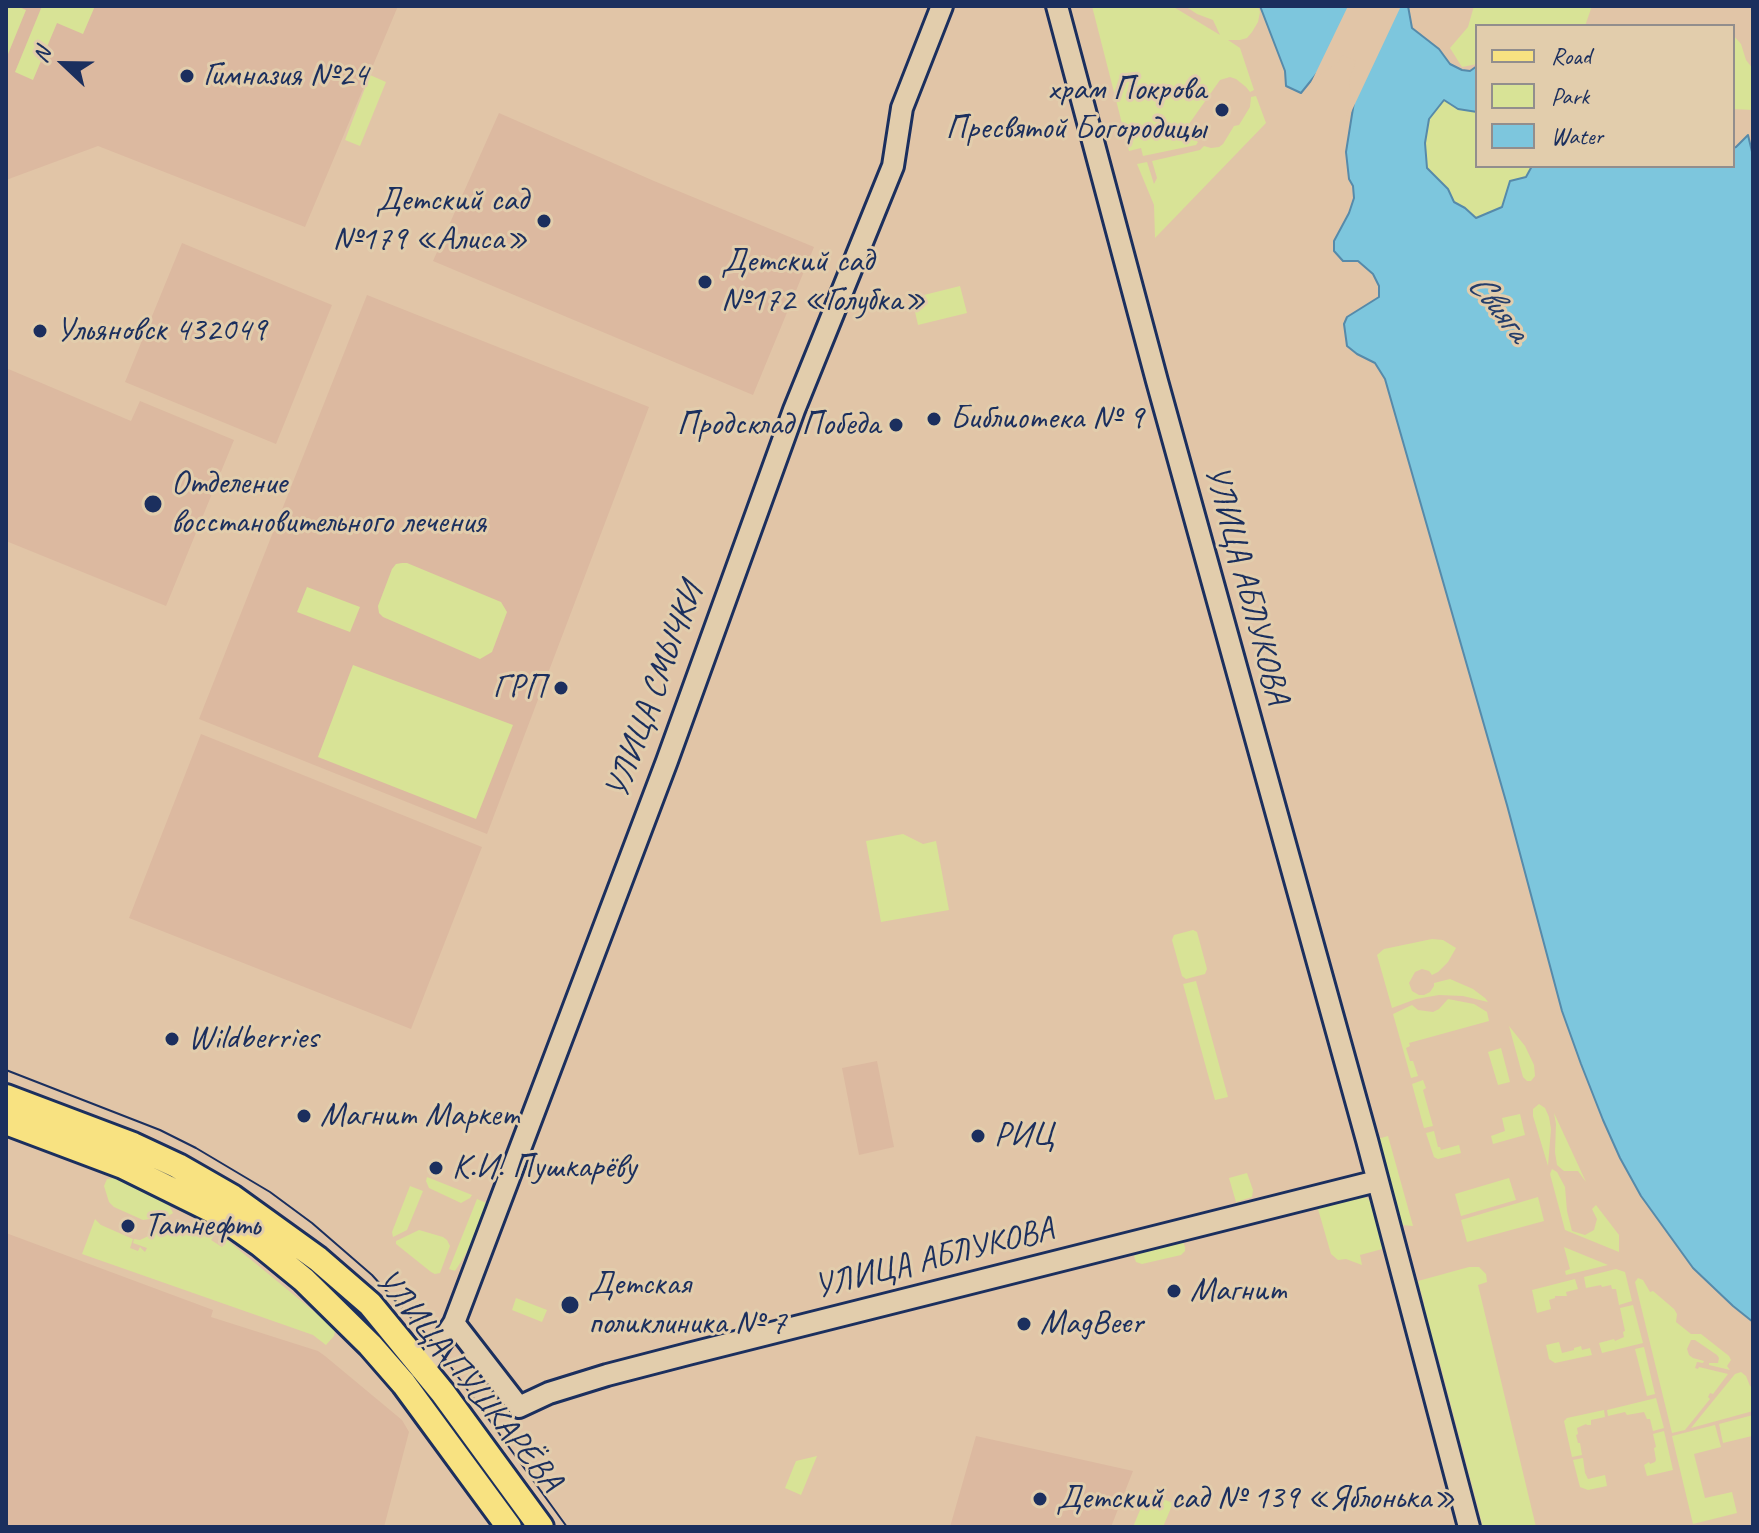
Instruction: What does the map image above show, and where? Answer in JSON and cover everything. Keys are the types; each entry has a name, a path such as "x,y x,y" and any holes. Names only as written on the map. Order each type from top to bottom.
{"main road":[{"name":"УЛИЦА ПУШКАРЁВА","path":"6,1097 100,1145 148,1178 212,1210 260,1244 314,1289 404,1384 509,1527"},
{"name":"УЛИЦА ПУШКАРЁВА","path":"6,1122 178,1166 232,1197 318,1259 370,1304 424,1369 541,1527"},
{"name":"УЛИЦА СМЫЧКИ","path":"404,1384 424,1369"}],"street":[{"name":"УЛИЦА СМЫЧКИ","path":"424,1369 454,1323 667,761 794,410 893,166 902,108 942,6"},
{"name":"УЛИЦА АБЛУКОВА","path":"1057,6 1469,1527"},
{"name":"УЛИЦА АБЛУКОВА","path":"454,1323 519,1407 549,1393 674,1357 1377,1181"}],"shaded area":[{"name":"Гимназия №24","path":"6,6 398,6 305,227 98,146 6,180"},
{"path":"499,113 814,247 753,395 433,261"},
{"path":"182,243 332,305 276,444 125,382"},
{"path":"367,295 649,407 487,834 199,719"},
{"path":"6,368 131,421 140,401 234,440 166,606 6,541"},
{"path":"201,734 482,847 411,1029 129,918"},
{"path":"877,1061 894,1147 859,1155 842,1068"},
{"path":"6,1233 213,1310 211,1317 318,1351 325,1356 402,1420 409,1432 384,1527 6,1527"},
{"name":"Детский сад № 139 «Яблонька»","path":"976,1436 1133,1471 1111,1527 950,1527"}],"green space":[{"path":"6,6 26,10 6,59"},
{"path":"42,6 95,6 83,34 57,23 33,80 15,72"},
{"path":"1092,6 1172,6 1220,35 1213,20 1185,6 1258,6 1258,22 1247,38 1228,40 1240,48 1254,90 1250,92 1230,77 1220,80 1189,124 1189,135 1198,142 1196,145 1143,156 1141,148 1129,151"},
{"path":"1474,6 1592,6 1586,24 1475,24 1475,64 1462,67 1450,48 1468,27"},
{"path":"1735,37 1753,69 1753,110 1735,109"},
{"path":"370,75 386,82 360,146 345,140"},
{"path":"1256,96 1266,123 1155,238 1154,205 1137,164 1147,162 1154,184 1157,178 1152,161 1200,150 1204,146 1219,147 1234,126 1239,125 1250,107 1251,97"},
{"path":"1445,100 1458,109 1475,112 1475,168 1531,168 1526,177 1507,189 1502,207 1476,218 1454,202 1427,167 1425,143 1429,119"},
{"path":"960,286 967,313 918,325 912,298"},
{"path":"407,563 501,602 507,612 492,652 480,659 379,613 378,606 392,569 396,564"},
{"path":"307,587 360,607 350,632 297,612"},
{"path":"353,665 513,725 476,819 318,757"},
{"path":"903,834 923,844 936,841 949,910 881,922 866,841"},
{"path":"1193,930 1197,932 1207,969 1205,974 1186,979 1182,976 1172,940 1174,935"},
{"path":"1432,939 1443,940 1456,948 1438,972 1432,975 1422,969 1415,972 1409,983 1412,991 1424,995 1430,992 1434,983 1450,979 1473,989 1488,1002 1463,996 1439,995 1392,1008 1377,955 1384,949"},
{"path":"1196,981 1228,1097 1215,1100 1183,984"},
{"path":"1448,999 1474,1004 1487,1012 1489,1021 1409,1043 1410,1046 1406,1048 1418,1076 1411,1078 1393,1014 1412,1005 1418,1010 1433,1012"},
{"path":"1509,1026 1525,1046 1534,1065 1535,1076 1531,1081 1523,1077"},
{"path":"1501,1048 1510,1082 1498,1085 1488,1052"},
{"path":"1423,1080 1433,1126 1424,1128 1412,1084"},
{"path":"1539,1104 1545,1108 1551,1129 1548,1166 1533,1116 1533,1109"},
{"path":"1554,1113 1586,1182 1578,1171 1564,1171 1557,1165"},
{"path":"1520,1114 1525,1135 1493,1144 1491,1136 1505,1131 1502,1118"},
{"path":"1434,1131 1441,1150 1459,1145 1461,1153 1438,1159 1434,1157 1426,1133"},
{"path":"1388,1136 1413,1226 1402,1225 1396,1220 1374,1140"},
{"path":"1552,1169 1565,1187 1572,1231 1585,1235 1594,1230 1597,1219 1592,1209 1596,1205 1619,1235 1619,1252 1565,1230 1550,1174"},
{"path":"1247,1173 1253,1190 1252,1197 1236,1202 1229,1178"},
{"path":"427,1177 472,1195 461,1203 429,1188"},
{"path":"114,1178 169,1205 173,1213 143,1220 114,1207 104,1186 107,1179"},
{"path":"1509,1178 1516,1200 1461,1216 1455,1194"},
{"path":"410,1186 423,1191 407,1230 393,1237 392,1232"},
{"path":"1357,1193 1375,1206 1386,1248 1360,1255 1362,1265 1346,1259 1338,1260 1331,1254 1318,1209 1319,1204"},
{"path":"1538,1197 1544,1221 1467,1242 1461,1220"},
{"path":"477,1199 491,1205 455,1271 449,1269"},
{"path":"95,1219 101,1225 133,1239 130,1248 138,1251 140,1247 145,1252 147,1248 133,1243 134,1239 140,1240 165,1228 187,1225 208,1228 216,1232 211,1240 222,1247 227,1240 333,1327 334,1336 326,1345 313,1335 82,1254"},
{"path":"419,1230 443,1237 450,1246 440,1273 431,1272 396,1244 396,1241"},
{"path":"1179,1241 1185,1247 1181,1255 1142,1264 1136,1262 1134,1256 1138,1251"},
{"path":"1564,1247 1608,1265 1566,1275 1565,1271 1570,1269"},
{"path":"1479,1267 1486,1274 1487,1282 1478,1285 1536,1527 1483,1527 1438,1356 1430,1348 1418,1281"},
{"path":"1616,1269 1625,1272 1632,1301 1619,1305 1616,1289 1612,1289 1611,1285 1586,1288 1584,1277"},
{"path":"1638,1278 1643,1280 1650,1292 1653,1291 1674,1309 1676,1322 1691,1334 1701,1334 1731,1360 1727,1366 1730,1370 1709,1365 1718,1363 1717,1355 1691,1340 1687,1349 1689,1355 1704,1361 1697,1362 1695,1368 1728,1374 1713,1394 1710,1393 1710,1399 1685,1430 1672,1433 1635,1282"},
{"path":"1575,1279 1578,1289 1566,1292 1567,1296 1555,1296 1549,1300 1551,1309 1537,1313 1532,1290"},
{"path":"516,1298 547,1310 542,1322 512,1310"},
{"path":"1633,1305 1643,1343 1602,1353 1599,1343 1624,1337 1620,1308"},
{"path":"1559,1342 1562,1353 1581,1346 1582,1350 1590,1348 1592,1355 1555,1363 1549,1359 1546,1345"},
{"path":"1644,1347 1655,1394 1647,1396 1635,1349"},
{"path":"1741,1372 1753,1388 1753,1411 1691,1428 1735,1374"},
{"path":"1656,1398 1664,1428 1653,1431 1650,1419 1644,1412 1608,1416 1607,1410"},
{"path":"1604,1410 1605,1417 1577,1428 1582,1455 1572,1457 1564,1421"},
{"path":"1753,1415 1753,1438 1723,1443 1719,1424"},
{"path":"1715,1425 1721,1447 1694,1454 1705,1498 1732,1492 1737,1513 1693,1524 1672,1436"},
{"path":"1664,1431 1673,1470 1647,1476 1644,1465 1656,1460 1653,1434"},
{"path":"817,1456 801,1495 785,1488 796,1461"},
{"path":"1583,1458 1588,1479 1605,1475 1607,1486 1588,1490 1580,1487 1573,1460"},
{"path":"1147,1493 1173,1503 1163,1527 1133,1527"}],"water":[{"name":"Свияга","path":"1260,6 1408,6 1412,28 1439,49 1450,64 1462,70 1470,71 1475,67 1475,112 1458,109 1444,100 1429,119 1425,143 1427,168 1448,189 1454,202 1476,218 1502,207 1510,181 1526,177 1531,168 1735,168 1735,147 1748,135 1753,156 1753,1322 1693,1268 1641,1196 1603,1120 1562,1011 1507,805 1385,379 1375,363 1347,346 1344,324 1347,317 1379,297 1379,286 1373,274 1358,261 1343,261 1334,251 1334,241 1354,198 1346,152 1361,58 1340,51 1301,93 1286,86 1285,71"}],"pier":[{"path":"1348,6 1401,6 1345,125 1351,96 1349,80 1356,61 1342,55 1339,62 1320,75 1307,91"}],"tram line":[{"path":"6,1070 160,1130 270,1192 312,1223 372,1275 432,1341 567,1527"}],"place":[{"name":"Гимназия №24","path":"187,76"},
{"name":"храм Покрова Пресвятой Богородицы","path":"1222,110"},
{"name":"Детский сад №179 «Алиса»","path":"544,221"},
{"name":"Детский сад №172 «Голубка»","path":"705,282"},
{"name":"Ульяновск 432049","path":"40,331"},
{"name":"Библиотека № 9","path":"934,419"},
{"name":"Продсклад Победа","path":"896,425"},
{"name":"Отделение восстановительного лечения","path":"153,504"},
{"name":"ГРП","path":"561,688"},
{"name":"Wildberries","path":"172,1039"},
{"name":"Магнит Маркет","path":"304,1116"},
{"name":"РИЦ","path":"978,1136"},
{"name":"К.И. Пушкарёву","path":"436,1168"},
{"name":"Татнефть","path":"128,1226"},
{"name":"Магнит","path":"1174,1291"},
{"name":"Детская поликлиника № 7","path":"570,1305"},
{"name":"MagBeer","path":"1024,1324"},
{"name":"Детский сад № 139 «Яблонька»","path":"1040,1499"}]}
